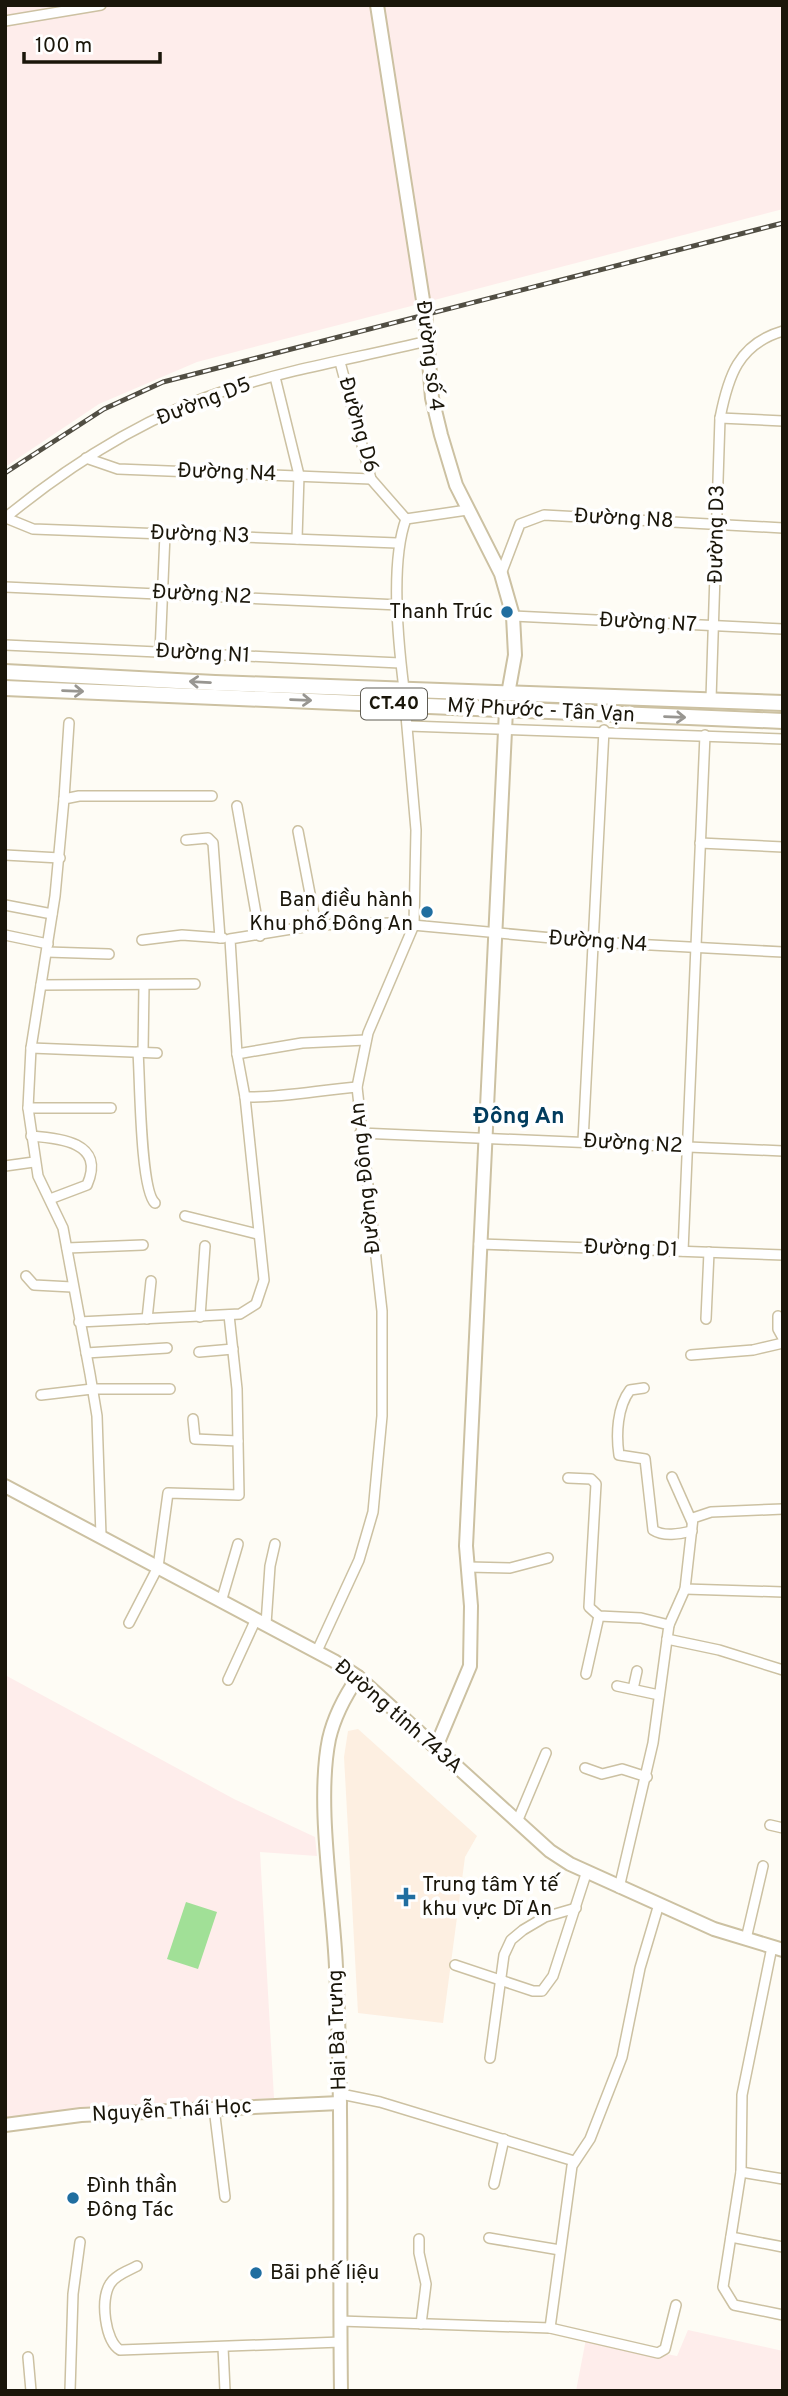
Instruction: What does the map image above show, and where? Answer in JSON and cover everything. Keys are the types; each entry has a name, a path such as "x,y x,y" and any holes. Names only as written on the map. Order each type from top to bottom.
{"main road":[{"name":"Mỹ Phước - Tân Vạn","path":"5,672 783,703"},
{"name":"Mỹ Phước - Tân Vạn","path":"5,688 783,721"},
{"path":"506,710 508,694"}],"street":[{"path":"5,21 101,5"},
{"name":"Đường số 4","path":"377,5 427,341 432,398 440,435 467,510 501,574 513,616 514,655 508,694"},
{"name":"Đường D3","path":"711,699 720,418 732,370 757,344 783,331"},
{"name":"Đường D5","path":"5,518 86,458 120,438 196,402 229,389 427,341"},
{"name":"Đường D6","path":"340,362 371,479 406,519"},
{"path":"275,377 299,475 297,539"},
{"path":"720,418 783,421"},
{"name":"Đường N4","path":"86,458 118,469 371,479"},
{"path":"404,688 400,663 397,543 406,519 467,510"},
{"name":"Đường N8","path":"501,574 520,524 530,518 544,515 783,528"},
{"name":"Đường N3","path":"5,518 33,529 397,543"},
{"path":"160,653 165,534"},
{"name":"Đường N2","path":"5,587 399,605"},
{"name":"Đường N7","path":"513,616 783,629"},
{"name":"Đường N1","path":"5,645 400,663"},
{"name":"Đường Đông An","path":"317,1650 368,1535 382,1416 382,1311 360,1133 357,1087 366,1040 414,925 416,830 405,704"},
{"path":"436,1747 470,1666 471,1606 468,1567 479,1244 506,710"},
{"path":"69,723 60,858 31,1048 28,1108 34,1162 67,1248 97,1416 101,1536"},
{"path":"408,726 604,730 783,738"},
{"path":"583,1141 604,730"},
{"path":"683,1251 705,735"},
{"path":"64,799 79,796 212,796"},
{"path":"237,806 260,936"},
{"path":"298,831 316,925"},
{"path":"186,840 208,838 213,843 220,938"},
{"path":"700,843 783,847"},
{"path":"5,855 60,858"},
{"path":"5,905 52,914"},
{"name":"Đường N4","path":"142,940 182,935 230,939 316,925 359,922 595,943 783,952"},
{"path":"5,935 47,948 109,954"},
{"path":"79,1322 229,1315 250,1310 263,1289 245,1097 237,1054 230,939"},
{"path":"41,985 195,984"},
{"path":"144,985 141,1052 144,1158 149,1195 155,1203"},
{"path":"237,1054 302,1043 366,1040"},
{"path":"31,1048 157,1053"},
{"path":"245,1097 284,1098 357,1087"},
{"path":"28,1108 111,1108"},
{"name":"Đường N2","path":"360,1133 783,1151"},
{"path":"31,1136 66,1139 84,1150 88,1159 91,1176 87,1185 50,1199"},
{"path":"5,1166 34,1162"},
{"path":"185,1216 257,1234"},
{"name":"Đường D1","path":"479,1244 783,1255"},
{"path":"67,1248 143,1245"},
{"path":"200,1317 205,1247"},
{"path":"706,1319 709,1252"},
{"path":"26,1276 34,1285 72,1287"},
{"path":"147,1319 151,1281"},
{"path":"129,1623 158,1567 168,1493 239,1495 233,1349 229,1315"},
{"path":"691,1354 753,1350 783,1341 778,1329 778,1316"},
{"path":"86,1353 167,1348"},
{"path":"199,1352 233,1349"},
{"path":"644,1388 630,1390 626,1396 617,1430 619,1455 645,1459 649,1519 653,1530 659,1534 675,1534 692,1527"},
{"path":"41,1395 92,1390 170,1389"},
{"path":"193,1419 195,1439 238,1441"},
{"path":"672,1477 692,1527"},
{"path":"568,1478 591,1479 596,1484 587,1599 589,1607 599,1616 641,1618 669,1625"},
{"name":"Đường tỉnh 743A","path":"5,1486 221,1602 317,1650 358,1677 550,1851 586,1874 746,1939 778,1949"},
{"path":"619,1888 647,1777 669,1625 685,1589 692,1527 697,1515 783,1509"},
{"path":"221,1602 238,1544"},
{"path":"228,1680 261,1621 275,1544"},
{"path":"468,1567 510,1568 548,1558"},
{"path":"685,1589 783,1592"},
{"path":"586,1674 599,1616"},
{"path":"667,1639 719,1650 783,1670"},
{"path":"633,1689 637,1671"},
{"name":"Hai Bà Trưng","path":"341,2391 340,2099 326,1817 327,1766 329,1740 337,1714 358,1677"},
{"path":"617,1686 659,1695"},
{"path":"517,1822 546,1753"},
{"path":"585,1768 602,1774 622,1769 647,1777"},
{"path":"770,1825 783,1828"},
{"path":"746,1939 763,1866"},
{"path":"455,1965 533,1991 545,1989 553,1976 586,1874"},
{"path":"550,2328 574,2161 590,2139 622,2057 640,1968 659,1904"},
{"path":"489,2058 506,1948 515,1936 545,1917 576,1908"},
{"path":"778,1949 743,2086 741,2172 723,2287 729,2301 743,2308 783,2315"},
{"path":"340,2099 380,2102 574,2161"},
{"name":"Nguyễn Thái Học","path":"6,2127 81,2115 340,2099"},
{"path":"214,2108 225,2197"},
{"path":"494,2184 504,2139"},
{"path":"741,2172 783,2179"},
{"path":"731,2237 783,2247"},
{"path":"489,2238 560,2250"},
{"path":"419,2239 419,2253 426,2284 421,2325"},
{"path":"70,2391 73,2294 80,2242"},
{"path":"137,2266 114,2278 107,2288 106,2306 113,2344 120,2350 341,2342"},
{"path":"340,2321 550,2328 658,2353 665,2349 676,2305"},
{"path":"223,2347 225,2391"},
{"path":"28,2357 31,2391"}],"shaded area":[{"path":"5,5 783,5 783,209 197,362 99,404 5,467"},
{"path":"5,1675 234,1799 315,1837 317,1856 260,1852 274,2098 80,2110 5,2121"},
{"name":"Trung tâm Y tế khu vực Dĩ An","path":"358,1729 477,1836 465,1857 443,2023 358,2013 344,1757 348,1731"},
{"path":"688,2330 783,2351 783,2391 576,2391 586,2339 677,2356"}],"green space":[{"path":"186,1902 217,1912 198,1969 167,1959"}],"railway":[{"path":"5,473 104,409 163,382 783,223"}],"place":[{"name":"Thanh Trúc","path":"507,612"},
{"name":"Ban điều hành Khu phố Đông An","path":"427,912"},
{"name":"Trung tâm Y tế khu vực Dĩ An","path":"406,1897"},
{"name":"Đình thần Đông Tác","path":"73,2198"},
{"name":"Bãi phế liệu","path":"256,2273"}],"district":[{"name":"Đông An","path":"519,1117"}]}
